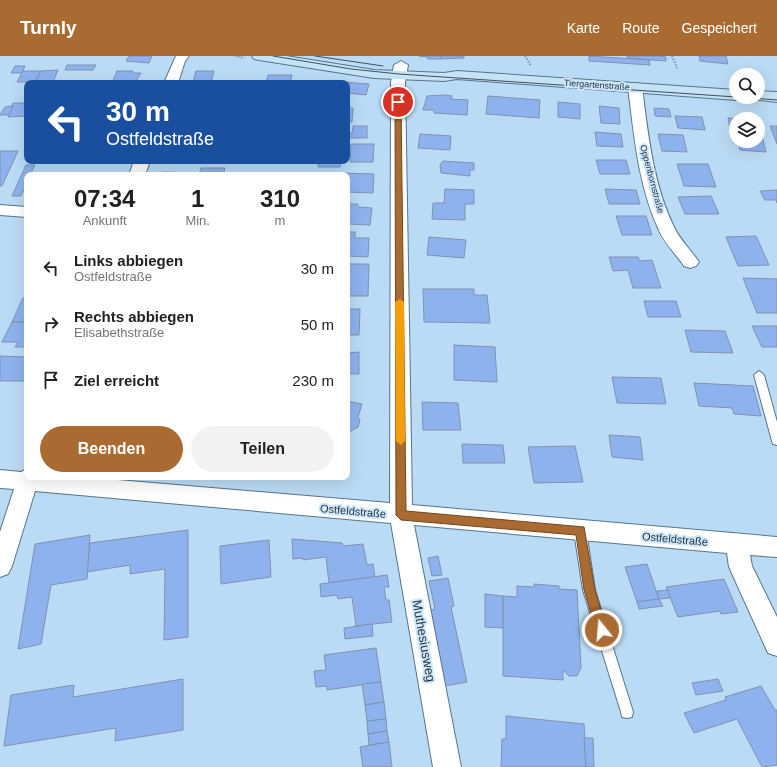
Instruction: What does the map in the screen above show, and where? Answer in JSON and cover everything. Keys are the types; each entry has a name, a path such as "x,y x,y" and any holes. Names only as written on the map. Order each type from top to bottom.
{"main road":[{"name":"Tiergartenstraße","path":"259,56 374,74 400,70"},
{"name":"Tiergartenstraße","path":"334,56 400,70 444,77 458,75 729,94"},
{"path":"765,96 777,97"}],"street":[{"path":"172,80 180,60 184,56"},
{"name":"Muthesiusweg","path":"400,70 398,82 401,515 447,767"},
{"name":"Oppenbornstraße","path":"635,87 642,144 651,185 666,229 690,262"},
{"path":"0,210 24,212"},
{"name":"Ostfeldstraße","path":"0,479 24,479"},
{"path":"0,566 28,480"},
{"name":"Ostfeldstraße","path":"38,480 401,515 777,547"},
{"path":"737,544 741,567 777,644"}],"lane":[{"path":"759,375 777,441"},
{"path":"580,531 589,590 627,712"}],"path":[{"path":"525,56 534,70"},
{"path":"672,56 678,70"}],"building":[{"path":"129,56 152,56 149,63 126,61"},
{"path":"419,56 440,56 441,59 428,59 427,57"},
{"path":"440,56 464,56 464,58 441,59"},
{"path":"589,56 649,60 650,65 589,61"},
{"path":"627,56 660,56 666,57 666,61 627,58"},
{"path":"699,56 726,56 728,64 700,61"},
{"path":"67,65 96,65 93,70 65,70"},
{"path":"15,66 25,66 22,73 11,73"},
{"path":"58,70 54,80 36,80 41,71"},
{"path":"23,71 41,71 36,80 24,80 24,82 17,82"},
{"path":"117,71 133,71 132,73 141,73 137,80 113,80"},
{"path":"196,71 214,71 212,80 194,80"},
{"path":"268,75 292,75 291,80 267,80"},
{"path":"350,82 369,84 366,95 350,93"},
{"path":"427,96 452,96 451,99 468,100 467,115 434,113 434,110 423,110"},
{"path":"488,96 540,100 539,118 486,114"},
{"path":"558,102 580,104 580,119 558,117"},
{"path":"13,103 24,103 24,116 8,117"},
{"path":"13,106 9,115 0,115 5,107"},
{"path":"599,106 619,108 620,124 601,123"},
{"path":"350,108 353,108 352,122 350,122"},
{"path":"654,108 669,109 671,117 655,116"},
{"path":"675,116 702,117 705,130 678,128"},
{"path":"353,126 367,126 367,138 350,138 350,133 352,133"},
{"path":"770,126 777,126 777,144"},
{"path":"595,132 621,134 623,147 597,146"},
{"path":"420,134 451,136 450,150 418,148"},
{"path":"658,134 683,135 687,152 662,151"},
{"path":"351,144 374,144 373,162 350,162"},
{"path":"740,148 765,148 766,152 740,150"},
{"path":"0,151 18,151 2,186 0,186"},
{"path":"596,160 626,160 630,174 600,174"},
{"path":"443,161 474,163 474,170 470,170 470,176 441,173 440,165"},
{"path":"318,164 340,164 340,167 318,167"},
{"path":"677,164 708,164 716,187 684,186"},
{"path":"26,165 35,165 32,172 24,172 24,190 21,196 12,196"},
{"path":"201,168 225,168 224,172 200,172"},
{"path":"350,173 374,174 373,193 350,192"},
{"path":"445,189 474,190 474,204 465,204 465,220 432,219 433,203 444,203"},
{"path":"605,189 636,190 640,204 609,204"},
{"path":"777,190 777,203 776,200 765,200 760,191"},
{"path":"711,196 719,214 685,214 678,197"},
{"path":"350,204 358,204 358,207 372,208 370,225 350,224"},
{"path":"616,216 646,216 652,235 622,235"},
{"path":"350,232 355,232 355,238 369,238 368,257 350,256"},
{"path":"756,236 769,265 738,266 726,237"},
{"path":"429,237 466,240 464,258 427,255"},
{"path":"609,257 638,257 640,261 652,260 661,288 633,288 628,270 613,271"},
{"path":"350,264 369,264 368,296 350,296"},
{"path":"743,278 777,279 777,313 757,313"},
{"path":"423,289 474,289 474,295 487,295 490,323 424,322"},
{"path":"23,298 24,298 24,322 12,322"},
{"path":"644,301 676,301 681,317 648,317"},
{"path":"350,309 360,309 359,335 350,335"},
{"path":"12,322 24,322 24,347 15,347 18,342 2,342"},
{"path":"752,326 777,326 777,347 762,347"},
{"path":"685,330 725,331 733,353 691,352"},
{"path":"454,345 495,347 497,382 454,380"},
{"path":"359,352 359,374 350,374 350,353"},
{"path":"0,356 24,357 24,381 0,381"},
{"path":"612,377 661,378 666,404 617,403"},
{"path":"694,383 753,386 761,416 734,414 732,408 699,406"},
{"path":"350,402 362,404 358,417 360,420 358,427 350,431"},
{"path":"422,402 458,403 461,430 423,430"},
{"path":"609,435 640,437 643,460 612,457"},
{"path":"462,444 503,445 505,463 463,463"},
{"path":"575,446 583,482 534,483 528,447"},
{"path":"188,530 188,637 164,640 165,569 130,574 130,565 87,572 90,543"},
{"path":"90,535 87,579 51,585 41,644 18,649 35,544"},
{"path":"292,539 342,543 343,546 363,544 367,565 373,564 375,577 329,583 326,557 303,560 303,558 293,559"},
{"path":"269,540 271,577 221,584 220,546"},
{"path":"438,556 442,575 432,576 428,558"},
{"path":"647,564 659,599 637,602 625,567"},
{"path":"387,575 389,587 384,587 386,600 389,600 392,622 356,626 352,597 338,599 337,595 321,597 320,584"},
{"path":"448,578 454,606 451,607 467,682 445,686 430,610 435,609 429,581"},
{"path":"724,579 738,612 721,614 720,611 678,617 666,587"},
{"path":"534,584 559,586 559,589 577,590 581,668 577,676 569,676 563,670 563,680 503,676 503,596 517,597 517,586 534,587"},
{"path":"668,590 670,598 659,599 657,591"},
{"path":"485,594 503,596 503,628 485,627"},
{"path":"659,599 663,606 639,609 637,602"},
{"path":"372,624 373,636 345,639 344,628"},
{"path":"376,648 381,682 327,690 327,686 316,687 314,671 326,670 324,655"},
{"path":"183,679 183,730 115,741 116,728 4,746 11,695 74,685 73,697"},
{"path":"718,679 723,691 696,695 692,683"},
{"path":"381,682 384,702 365,705 362,684"},
{"path":"761,686 775,710 777,710 777,765 762,767 737,719 694,733 684,713 726,700 725,697"},
{"path":"384,702 386,719 367,721 365,705"},
{"path":"506,716 584,724 586,767 501,767 502,739 506,739"},
{"path":"386,719 387,731 368,734 367,721"},
{"path":"387,731 389,742 369,745 368,734"},
{"path":"584,738 593,738 594,767 586,767"},
{"path":"389,742 392,767 363,767 360,747"}],"tram line":[{"path":"273,56 351,69 399,74 729,97"},
{"path":"315,56 383,66"},
{"path":"765,99 777,100"}],"slow traffic":[{"path":"400,302 401,441"}],"route":[{"path":"398,102 401,515 580,531 589,590 602,630"}]}
